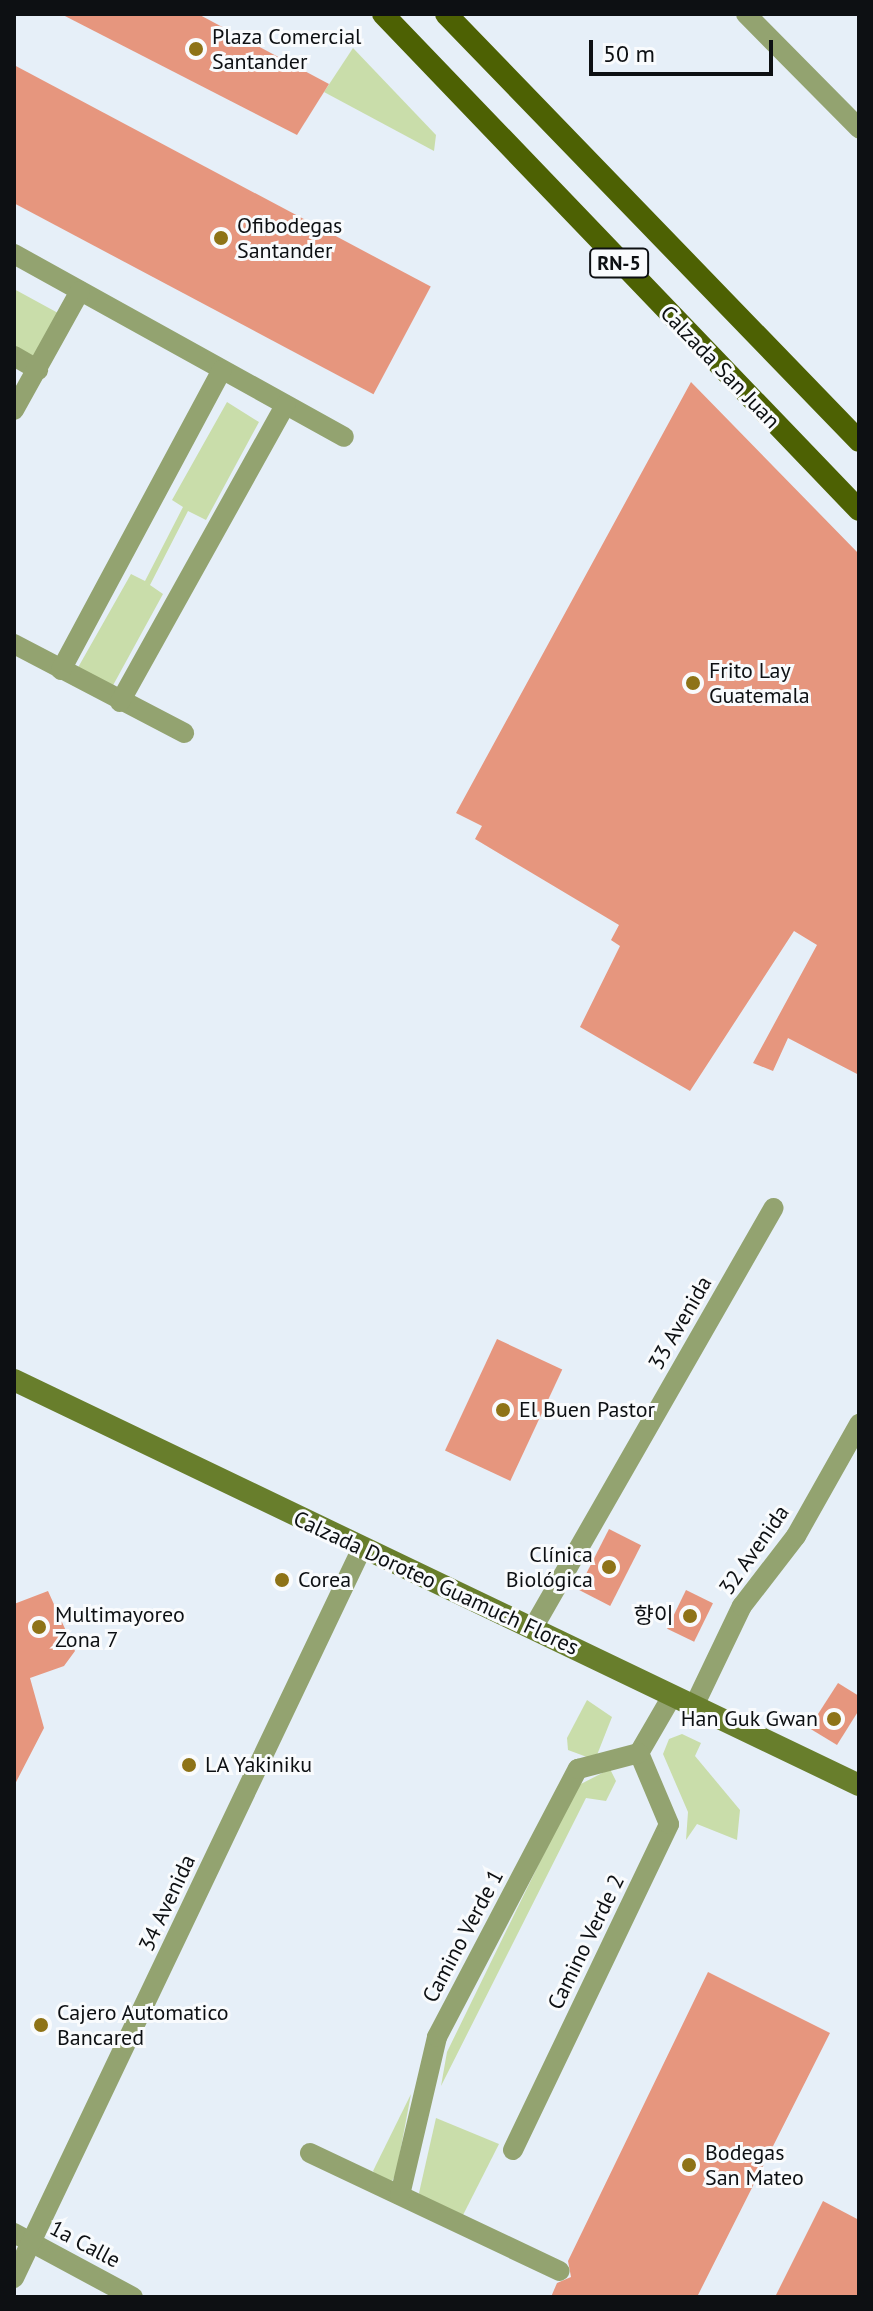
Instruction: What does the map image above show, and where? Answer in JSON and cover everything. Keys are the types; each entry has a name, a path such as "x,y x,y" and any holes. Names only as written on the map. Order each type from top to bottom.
{"main road":[{"name":"Calzada San Juan","path":"383,14 859,510"},
{"name":"RN-5","path":"446,14 859,441"},
{"name":"Calzada Doroteo Guamuch Flores","path":"14,1380 859,1785"}],"street":[{"path":"746,14 859,128"},
{"path":"14,254 344,437"},
{"path":"14,410 80,291"},
{"path":"14,356 38,370"},
{"path":"61,670 222,370"},
{"path":"120,702 285,405"},
{"path":"14,644 184,733"},
{"name":"33 Avenida","path":"533,1628 774,1208"},
{"name":"32 Avenida","path":"694,1706 742,1606 796,1536 859,1424"},
{"name":"34 Avenida","path":"14,2278 34,2244 362,1548"},
{"path":"639,1753 672,1696"},
{"name":"Camino Verde 2","path":"513,2150 669,1824 639,1753"},
{"name":"Camino Verde 1","path":"400,2195 437,2037 578,1769 639,1753"},
{"path":"310,2153 560,2271"},
{"name":"1a Calle","path":"14,2233 133,2297"}],"green space":[{"path":"353,48 436,135 434,151 324,92"},
{"path":"14,289 58,313 34,357 14,346"},
{"path":"227,402 259,422 206,520 188,511 150,585 163,594 111,689 76,671 131,574 145,581 183,507 172,500"},
{"path":"587,1700 612,1717 595,1760 568,1750 567,1738"},
{"path":"682,1734 701,1743 695,1756 740,1810 737,1840 697,1824 686,1840 688,1812 663,1754 669,1739"},
{"path":"610,1769 616,1781 606,1801 586,1798 441,2086 447,2052 577,1786"},
{"path":"411,2094 396,2174 391,2183 382,2182 373,2171"},
{"path":"436,2118 499,2144 461,2219 425,2204 419,2193"}],"building":[{"name":"Plaza Comercial Santander","path":"61,14 198,14 329,84 297,135"},
{"name":"Ofibodegas Santander","path":"14,65 431,287 373,394 14,203"},
{"name":"Frito Lay Guatemala","path":"691,382 859,554 859,1075 788,1038 773,1071 753,1063 817,945 794,931 690,1091 580,1027 620,946 611,940 619,925 475,839 482,826 456,813"},
{"name":"El Buen Pastor","path":"497,1339 562,1369 510,1481 445,1450"},
{"name":"Clínica Biológica","path":"609,1529 641,1545 610,1606 578,1590"},
{"name":"향이","path":"686,1590 713,1603 694,1642 667,1629"},
{"name":"Multimayoreo Zona 7","path":"48,1591 75,1651 64,1666 30,1678 44,1728 14,1786 14,1604"},
{"name":"Han Guk Gwan","path":"838,1683 859,1696 859,1710 837,1745 809,1728"},
{"name":"Bodegas San Mateo","path":"708,1972 830,2033 697,2297 551,2297 557,2283 571,2277 568,2261"},
{"name":"Bodegas San Mateo","path":"823,2201 859,2220 859,2297 775,2297"}],"place":[{"name":"Plaza Comercial Santander","path":"196,49"},
{"name":"Ofibodegas Santander","path":"221,238"},
{"name":"Frito Lay Guatemala","path":"693,683"},
{"name":"El Buen Pastor","path":"503,1410"},
{"name":"Clínica Biológica","path":"609,1567"},
{"name":"Corea","path":"282,1580"},
{"name":"향이","path":"690,1616"},
{"name":"Multimayoreo Zona 7","path":"39,1627"},
{"name":"Han Guk Gwan","path":"834,1719"},
{"name":"LA Yakiniku","path":"189,1765"},
{"name":"Cajero Automatico Bancared","path":"41,2025"},
{"name":"Bodegas San Mateo","path":"689,2165"}]}
